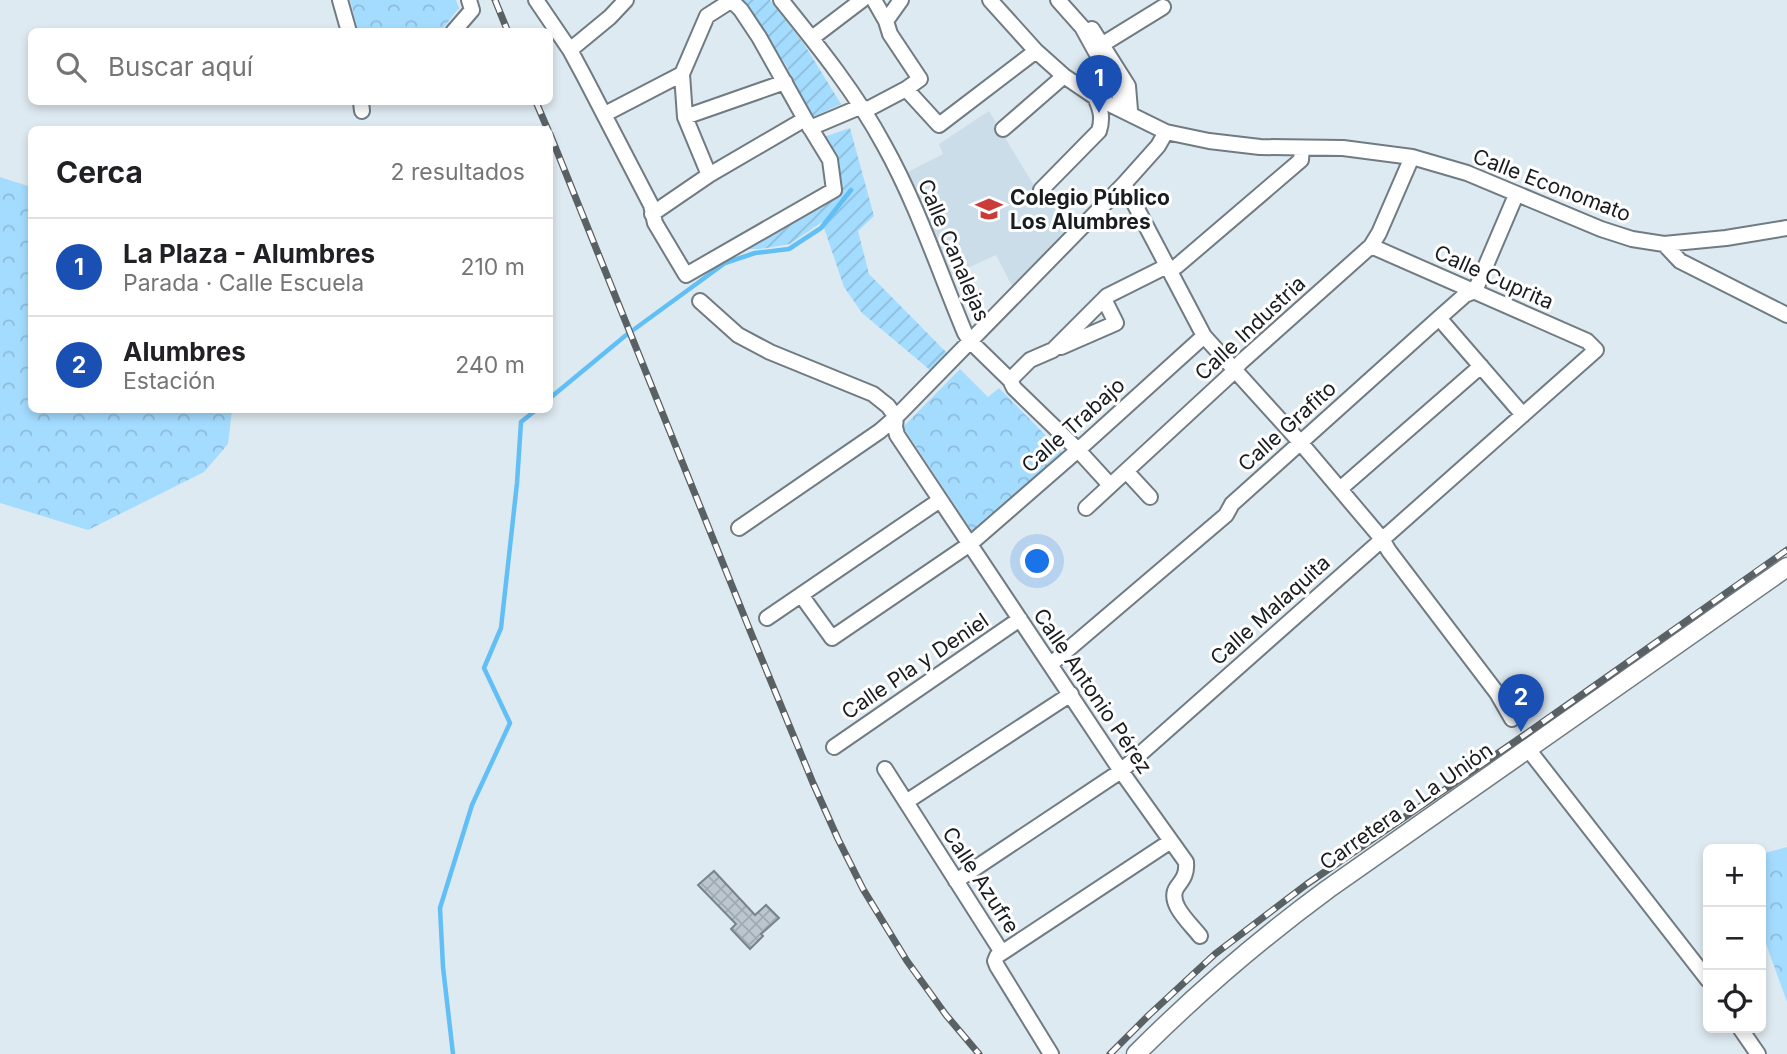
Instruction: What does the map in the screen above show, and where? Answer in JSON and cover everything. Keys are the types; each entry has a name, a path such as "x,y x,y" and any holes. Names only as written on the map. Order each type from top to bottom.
{"main road":[{"name":"Carretera a La Unión","path":"1136,1054 1217,977 1277,926 1787,567"}],"street":[{"path":"340,0 348,28"},
{"path":"456,28 472,10 469,0"},
{"path":"536,0 570,50 605,114 651,205 655,223 686,275 834,190 830,160 807,124 760,37 732,0 707,16 682,74 685,117 709,175"},
{"path":"570,50 626,0"},
{"name":"Calle Canalejas","path":"781,0 862,109 884,144 902,179 970,341 1110,485"},
{"path":"811,38 862,0"},
{"path":"652,214 709,175 807,124 855,109 870,108 920,79 890,34 874,0"},
{"path":"886,21 901,0"},
{"name":"Calle Economato","path":"990,0 1036,51 1064,76 1095,97 1166,132 1209,141 1260,147 1343,148 1412,157 1467,173 1601,229 1632,239 1664,244 1787,228"},
{"path":"1058,0 1082,27 1130,115"},
{"path":"1071,0 1103,44 1128,86 1130,115"},
{"path":"1103,44 1163,6"},
{"path":"906,89 939,125 1036,51"},
{"path":"605,114 682,74"},
{"path":"1003,129 1064,76"},
{"path":"685,117 785,82"},
{"path":"1041,190 1099,131 1101,111 1095,97"},
{"path":"738,528 880,431 896,417 1124,184 1166,132"},
{"path":"1053,350 1107,296 1177,266 1301,160 1302,148"},
{"name":"Calle Industria","path":"1086,508 1371,246 1412,157"},
{"path":"1124,184 1204,336 1300,442 1382,539 1497,693 1512,719"},
{"path":"1475,292 1516,195"},
{"path":"1664,244 1680,261 1787,315"},
{"name":"Calle Cuprita","path":"1371,246 1587,341 1596,351"},
{"name":"Calle Grafito","path":"1051,664 1226,514 1232,504 1465,295 1475,292"},
{"path":"1010,380 1030,360 1116,323 1104,299"},
{"name":"Calle Antonio Pérez","path":"700,301 737,335 873,394 888,406 896,417 897,435 1121,771 1186,862 1187,871 1173,897 1200,936"},
{"path":"1439,318 1523,415"},
{"name":"Calle Trabajo","path":"801,595 832,638 970,544 1204,336"},
{"name":"Calle Malaquita","path":"956,881 1121,771 1596,351"},
{"path":"1340,489 1481,366"},
{"path":"1126,471 1150,497"},
{"path":"767,618 940,500"},
{"name":"Calle Pla y Deniel","path":"834,747 1020,619"},
{"path":"906,802 1070,694"},
{"path":"1528,749 1703,973"},
{"name":"Calle Azufre","path":"885,769 1001,951 1171,841"},
{"path":"1001,951 995,961 997,966 1051,1054"},
{"path":"1743,1033 1758,1054"}],"shaded area":[{"name":"Colegio Público Los Alumbres","path":"989,111 1038,192 1072,226 1013,288 996,255 950,276 906,173 943,154 939,144"}],"green space":[{"path":"350,0 456,0 459,8 443,28 357,28"},
{"path":"739,0 770,0 804,44 841,104 811,118 786,65"},
{"path":"850,128 874,216 858,231 869,274 947,353 930,370 862,313 844,287 822,222 790,244 744,249 842,190 824,137"},
{"path":"0,177 28,186 28,413 232,413 228,444 204,472 88,530 0,503"},
{"path":"960,369 988,397 999,388 1064,454 972,531 903,427"},
{"path":"1787,847 1787,1002 1766,944 1766,853"}],"building":[{"path":"714,871 755,915 766,905 779,918 761,934 763,936 750,949 731,929 736,924 698,885"}],"waterway":[{"path":"553,396 625,336 725,263 755,253 789,249 821,228 851,190"},
{"path":"453,1054 443,967 440,908 472,805 510,723 484,668 501,628 521,422 532,413"}],"railway":[{"path":"495,0 506,28"},
{"path":"537,105 546,126"},
{"path":"553,141 751,633 838,839 863,889 907,961 946,1015 979,1054"},
{"path":"1110,1054 1215,954 1307,884 1787,550"}],"place":[{"name":"La Plaza - Alumbres","path":"1099,113"},
{"name":"Colegio Público Los Alumbres","path":"989,209"},
{"name":"Alumbres","path":"1521,732"}]}
